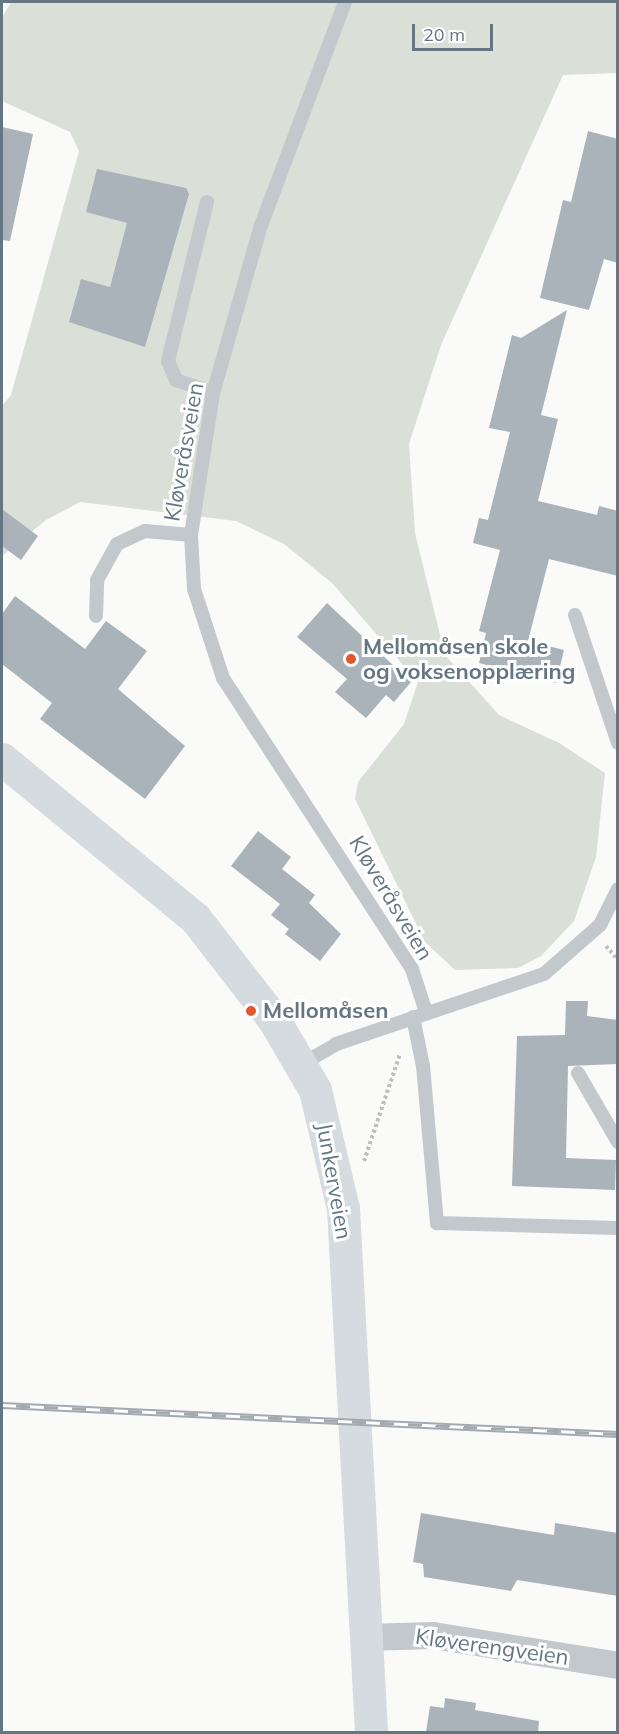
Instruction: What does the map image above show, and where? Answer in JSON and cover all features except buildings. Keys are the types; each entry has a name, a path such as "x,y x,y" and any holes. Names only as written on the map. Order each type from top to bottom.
{"street":[{"name":"Junkerveien","path":"2,759 195,918 302,1064 324,1117 343,1208 371,1732"},
{"name":"Kløverengveien","path":"366,1637 433,1635 618,1665"}],"lane":[{"name":"Kløveråsveien","path":"345,2 261,225 213,393 191,535 194,589 223,678 412,969 437,1223 618,1228"},
{"path":"207,202 168,361 176,380 213,393"},
{"path":"96,616 97,580 117,544 145,531 191,535"},
{"path":"575,615 618,743"},
{"path":"302,1064 336,1044 507,990 544,974 600,926 618,889"},
{"path":"578,1073 618,1142"}],"path":[{"path":"361,1168 401,1050 418,1018"},
{"path":"618,1079 618,1094"}],"shaded area":[{"path":"11,2 617,2 617,73 563,75 441,345 409,444 415,533 445,655 499,715 559,743 605,773 596,857 574,921 541,956 518,968 455,970 425,942 355,799 358,782 404,724 418,682 332,583 284,544 236,521 80,502 46,520 2,556 2,406 11,395 79,151 70,132 2,101 2,18"}],"railway":[{"path":"2,1405 618,1434"}],"place":[{"name":"Mellomåsen skole og voksenopplæring","path":"351,659"},
{"name":"Mellomåsen","path":"251,1011"}]}
